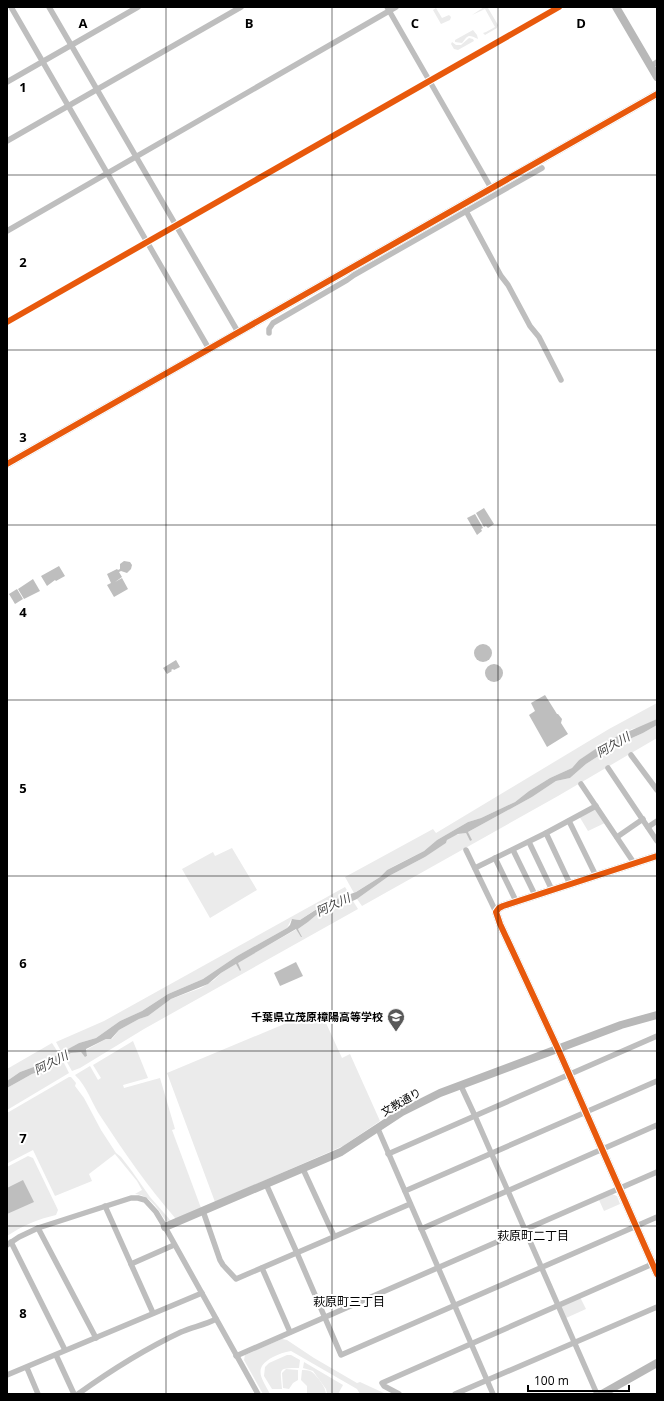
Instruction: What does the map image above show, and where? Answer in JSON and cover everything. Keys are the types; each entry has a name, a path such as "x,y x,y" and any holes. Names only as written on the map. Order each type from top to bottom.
{"street":[{"path":"11,7 209,349"},
{"path":"49,7 238,332"},
{"path":"7,82 138,7"},
{"path":"7,141 241,7"},
{"path":"7,231 388,9 396,7"},
{"path":"7,322 146,241 559,7"},
{"path":"616,7 654,64 657,77"},
{"path":"388,9 490,188"},
{"path":"7,464 657,94"},
{"path":"269,333 269,329 273,323 542,168"},
{"path":"466,211 501,276 508,285 530,326 539,338 561,380"},
{"path":"631,755 657,790"},
{"path":"608,768 657,841"},
{"path":"581,784 634,863"},
{"path":"475,868 529,842 596,806"},
{"path":"617,837 643,819"},
{"path":"569,821 596,876"},
{"path":"648,827 657,821"},
{"path":"546,833 570,884"},
{"path":"529,842 552,890"},
{"path":"466,850 496,912 500,924 570,1075 636,1227 655,1263 657,1274"},
{"path":"513,850 535,895"},
{"path":"496,912 499,908 516,901 657,856"},
{"path":"495,858 516,901"},
{"name":"文教通り","path":"165,1227 341,1152 412,1107 440,1093 622,1025 657,1016"},
{"path":"388,1154 657,1036"},
{"path":"405,1191 657,1081"},
{"path":"461,1086 476,1116 597,1394"},
{"path":"421,1229 657,1125"},
{"path":"378,1129 493,1394"},
{"path":"303,1169 334,1236"},
{"path":"236,1356 657,1172"},
{"path":"266,1184 341,1355 657,1218"},
{"path":"65,1350 9,1243 19,1236 38,1228 131,1198 138,1198 145,1200 156,1212 258,1394"},
{"path":"203,1211 220,1260 236,1279 410,1204"},
{"path":"105,1206 153,1313"},
{"path":"38,1228 96,1338"},
{"path":"131,1264 174,1245"},
{"path":"398,1394 384,1386 382,1383 655,1263"},
{"path":"262,1268 290,1332"},
{"path":"7,1375 27,1368 65,1350 202,1293"},
{"path":"456,1394 657,1307"},
{"path":"78,1394 142,1353 181,1332 216,1319"},
{"path":"56,1354 74,1394"},
{"path":"602,1394 657,1363"},
{"path":"27,1368 38,1394"}],"shaded area":[{"path":"484,7 488,8 498,25 497,28 485,35 483,33 495,27 485,9 472,15"},
{"path":"436,8 442,18 449,15 451,17 450,20 441,24 433,10"},
{"path":"473,30 478,39 468,36 462,43 455,42 455,40"},
{"path":"469,38 473,39 474,41 458,50 454,49 451,44 452,42 456,45 461,45"},
{"path":"657,703 657,719 614,738 579,760 572,768 550,778 515,802 481,818 468,822 437,840 424,851 387,870 380,877 354,893 345,877 433,829 436,833 609,729"},
{"path":"657,725 657,738 558,796 362,906 357,899 389,876 425,857 454,836 466,833 470,841 468,832 532,797 556,781 570,778 586,764 614,746"},
{"path":"598,807 607,822 588,831 579,816"},
{"path":"232,848 257,890 210,918 182,869 213,852 215,856"},
{"path":"345,887 350,895 322,905 300,920 291,920 287,928 237,956 203,979 168,994 142,1011 120,1021 96,1038 79,1043 62,1053 56,1042 104,1021"},
{"path":"353,901 358,909 144,1029 80,1068 72,1071 64,1057 72,1053 81,1052 86,1057 86,1050 106,1039 112,1039 119,1030 139,1019 148,1016 171,999 201,988 236,964 241,970 237,963 297,929 302,937 298,929 321,911"},
{"path":"312,1014 324,1019 342,1058 350,1054 380,1121 343,1146 215,1202 167,1073 301,1017"},
{"path":"133,1041 148,1078 123,1085 124,1088 160,1078 175,1129 172,1130 201,1208 176,1219 127,1156 98,1112 83,1084 75,1075 90,1066 98,1080 101,1078 93,1065"},
{"path":"52,1043 59,1054 39,1065 20,1072 7,1081 7,1069"},
{"path":"62,1059 69,1073 7,1110 7,1088 32,1074 45,1071"},
{"path":"71,1077 76,1083 75,1086 84,1098 101,1130 116,1153 121,1157 150,1197 171,1221 166,1221 157,1207 145,1197 135,1194 142,1190 137,1181 115,1154 89,1174 92,1181 55,1196 33,1150 8,1163 7,1113"},
{"path":"28,1156 33,1158 58,1210 56,1215 30,1223 7,1236 7,1167"},
{"path":"612,1194 617,1196 620,1204 604,1211 599,1200"},
{"path":"580,1297 586,1309 566,1318 561,1308 562,1305"},
{"path":"282,1339 287,1340 314,1358 357,1383 360,1382 386,1394 360,1394 357,1389 291,1351 273,1357 263,1365 261,1374 270,1394 263,1394 244,1360 245,1355"},
{"path":"287,1355 291,1355 300,1360 299,1368 283,1369 281,1374 282,1389 272,1389 264,1376 265,1367 269,1363"},
{"path":"304,1362 343,1385 338,1394 327,1394 326,1389 313,1371 303,1368"},
{"path":"286,1369 298,1370 298,1380 293,1383 289,1389 283,1388 282,1373"},
{"path":"302,1370 312,1372 319,1379 326,1391 326,1394 307,1393 307,1386 301,1380"}],"water":[{"path":"484,508 494,524 488,528 486,526 484,527 476,513"},
{"path":"475,514 483,528 477,535 467,518"},
{"path":"124,561 130,562 132,565 131,569 127,573 121,571 119,572 122,577 115,582 122,578 128,589 114,597 107,585 111,583 107,574 120,569 120,564"},
{"path":"59,566 65,576 56,581 55,580 47,586 41,576"},
{"path":"33,579 40,591 24,599 18,589"},
{"path":"17,589 23,599 15,604 9,594"},
{"path":"483,644 489,647 492,653 489,659 483,662 477,659 474,653 477,647"},
{"path":"176,660 180,667 171,670 172,671 167,674 163,668"},
{"path":"494,664 500,667 503,673 500,679 494,682 488,679 485,673 488,667"},
{"path":"545,695 562,719 561,723 568,734 547,747 529,715 535,711 531,703"},
{"name":"阿久川","path":"657,719 657,725 614,746 586,764 570,778 556,781 532,797 468,832 472,840 470,841 466,833 458,834 447,840 446,843 425,857 389,876 357,899 348,903 332,906 321,911 298,929 302,937 296,929 238,963 241,970 240,971 236,964 221,973 208,984 171,999 148,1016 139,1019 119,1030 111,1039 106,1039 86,1049 87,1056 85,1057 81,1052 71,1053 48,1069 32,1074 7,1088 7,1081 20,1072 39,1065 79,1043 96,1038 120,1021 142,1011 168,994 203,979 237,956 287,928 292,919 300,920 326,903 356,892 380,877 387,870 424,851 437,840 468,822 481,818 515,802 550,778 572,768 579,760 609,740"},
{"path":"296,962 303,976 280,986 274,973"},
{"path":"23,1180 34,1202 7,1214 7,1188"}],"cycle path":[{"path":"7,322 559,7"},
{"path":"7,464 657,94"},
{"path":"657,856 503,906 496,912 500,924 558,1049 657,1274"}],"place":[{"name":"千葉県立茂原樟陽高等学校","path":"396,1032"}],"district":[{"name":"萩原町二丁目","path":"533,1236"},
{"name":"萩原町三丁目","path":"349,1302"}]}
